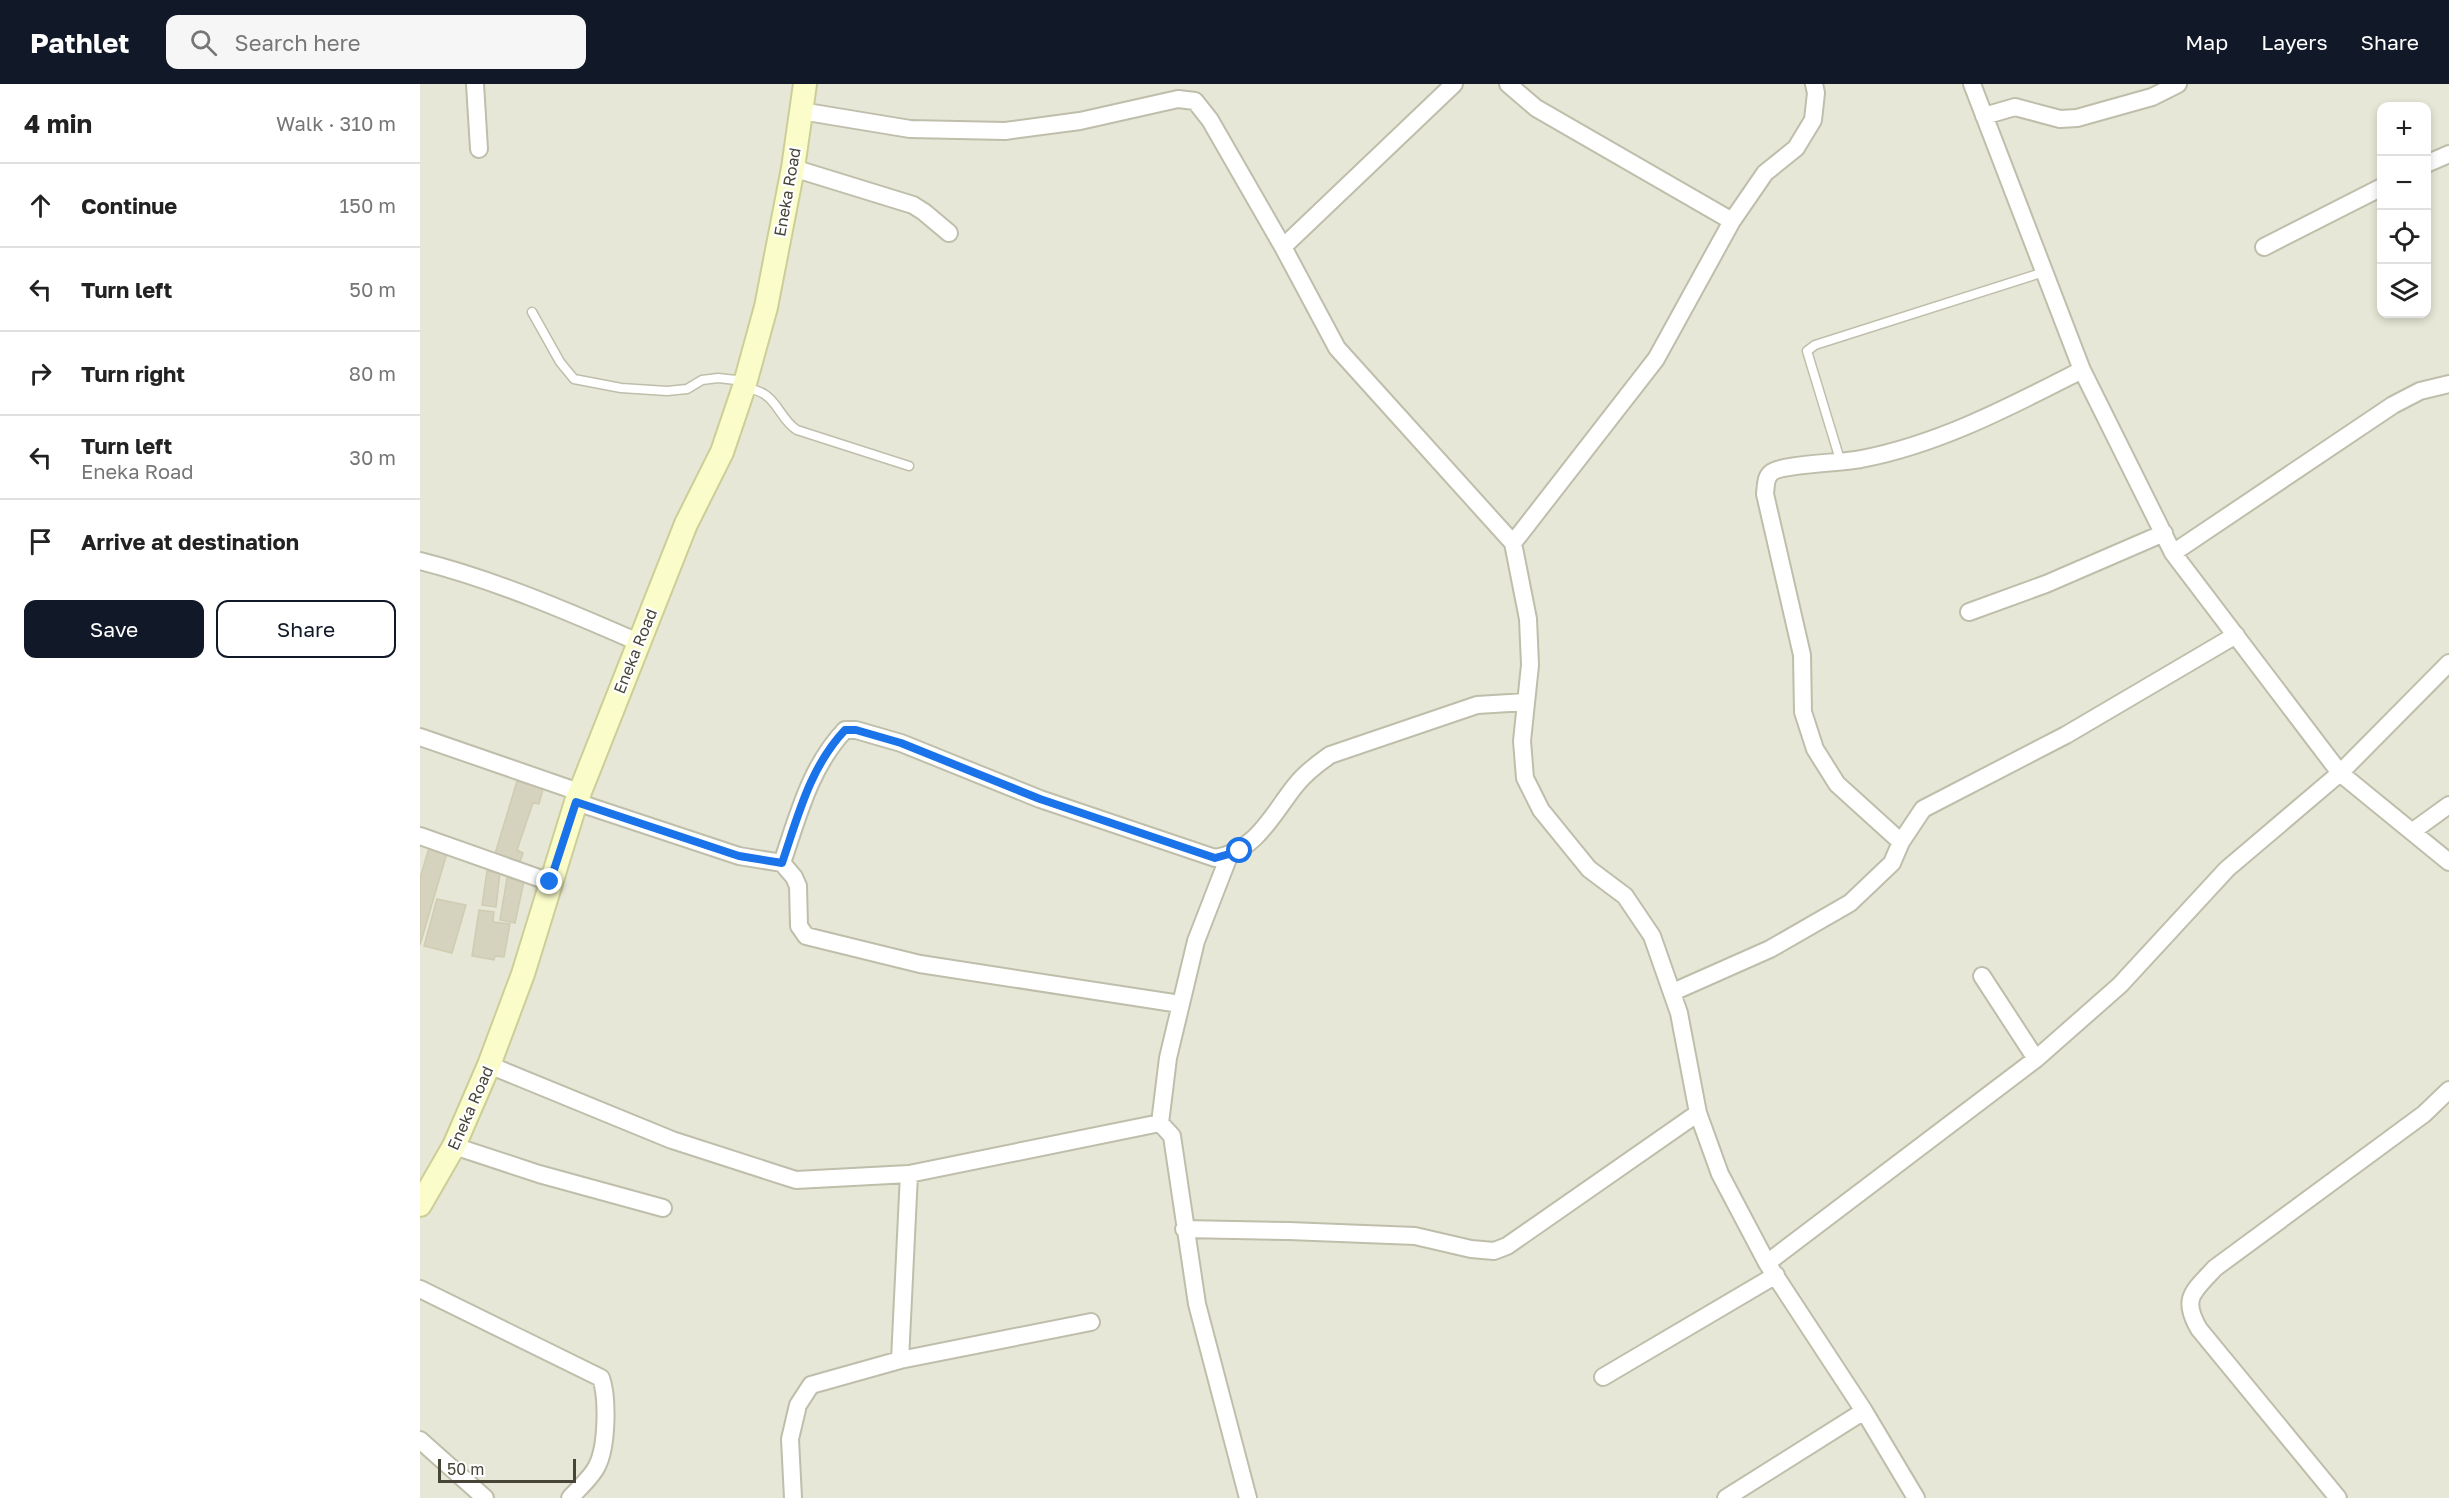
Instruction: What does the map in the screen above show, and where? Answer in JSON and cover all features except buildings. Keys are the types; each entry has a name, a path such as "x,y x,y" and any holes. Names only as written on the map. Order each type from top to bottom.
{"main road":[{"name":"Eneka Road","path":"420,1205 454,1146 489,1065 523,974 578,797 686,524 722,452 745,384 766,307 793,168 805,84"}],"street":[{"path":"475,84 479,149"},
{"path":"1283,247 1454,84"},
{"path":"1508,84 1536,108 1732,221"},
{"path":"1513,543 1656,359 1732,221 1765,173 1796,148 1813,120 1816,93 1814,84"},
{"path":"1972,84 2082,370 2173,553 2340,772 2449,862"},
{"path":"1984,116 2015,107 2060,119 2077,118 2152,97 2178,84"},
{"path":"801,111 910,129 1005,131 1080,121 1178,99 1196,101 1210,120 1283,247 1337,348 1513,543 1528,619 1530,665 1522,741 1525,778 1541,810 1589,868 1625,896 1652,936 1673,992 1698,1113 1720,1174 1771,1269 1864,1411 1916,1498"},
{"path":"2431,162 2449,154"},
{"path":"793,168 913,205 949,233"},
{"path":"2264,247 2377,190"},
{"path":"1901,842 1837,784 1815,749 1803,712 1802,655 1765,495 1767,477 1773,471 1796,466 1841,464 1878,456 1974,424 2082,370"},
{"path":"2173,553 2393,405 2420,392 2449,384"},
{"path":"1969,612 2046,584 2164,533"},
{"path":"420,561 563,609 638,642"},
{"path":"1673,992 1770,950 1850,903 1892,863 1901,842 1923,809 2066,735 2236,635"},
{"path":"1603,1377 1771,1269 2036,1059 2120,985 2227,869 2340,772 2449,663"},
{"path":"782,863 809,784 834,741 845,730 856,730 901,743 1040,799 1215,858 1229,856 1240,851 1259,834 1297,784 1314,766 1330,755 1477,705 1526,702"},
{"path":"420,737 739,856 782,863 794,877 798,886 799,926 806,936 920,964 1180,1004"},
{"path":"2413,831 2449,805"},
{"path":"420,836 550,882"},
{"path":"1229,856 1196,941 1168,1058 1160,1123 1172,1136 1184,1229 1197,1304 1248,1498"},
{"path":"1982,976 2036,1059"},
{"path":"489,1065 672,1140 796,1180 909,1174 1160,1123"},
{"path":"2338,1498 2199,1329 2190,1313 2190,1304 2194,1291 2215,1268 2424,1114 2449,1090"},
{"path":"1184,1229 1415,1236 1471,1249 1494,1251 1507,1246 1698,1113"},
{"path":"454,1146 539,1174 663,1208"},
{"path":"900,1360 909,1174"},
{"path":"420,1289 601,1378 605,1390 603,1449 597,1467 570,1498"},
{"path":"794,1498 790,1439 798,1405 811,1384 900,1360 1091,1322"},
{"path":"1726,1498 1864,1411"},
{"path":"420,1440 485,1498"}],"lane":[{"path":"1841,464 1807,351 1815,345 2044,272"},
{"path":"531,312 560,362 574,379 621,388 667,392 687,389 702,380 718,378 745,384 770,399 788,423 797,430 909,466"}],"shaded area":[{"path":"420,84 2449,84 2449,1498 420,1498"}],"route":[{"path":"550,882 576,802 739,856 782,863 809,784 834,741 845,730 856,730 901,743 1040,799 1215,858 1229,856 1240,851"}]}
